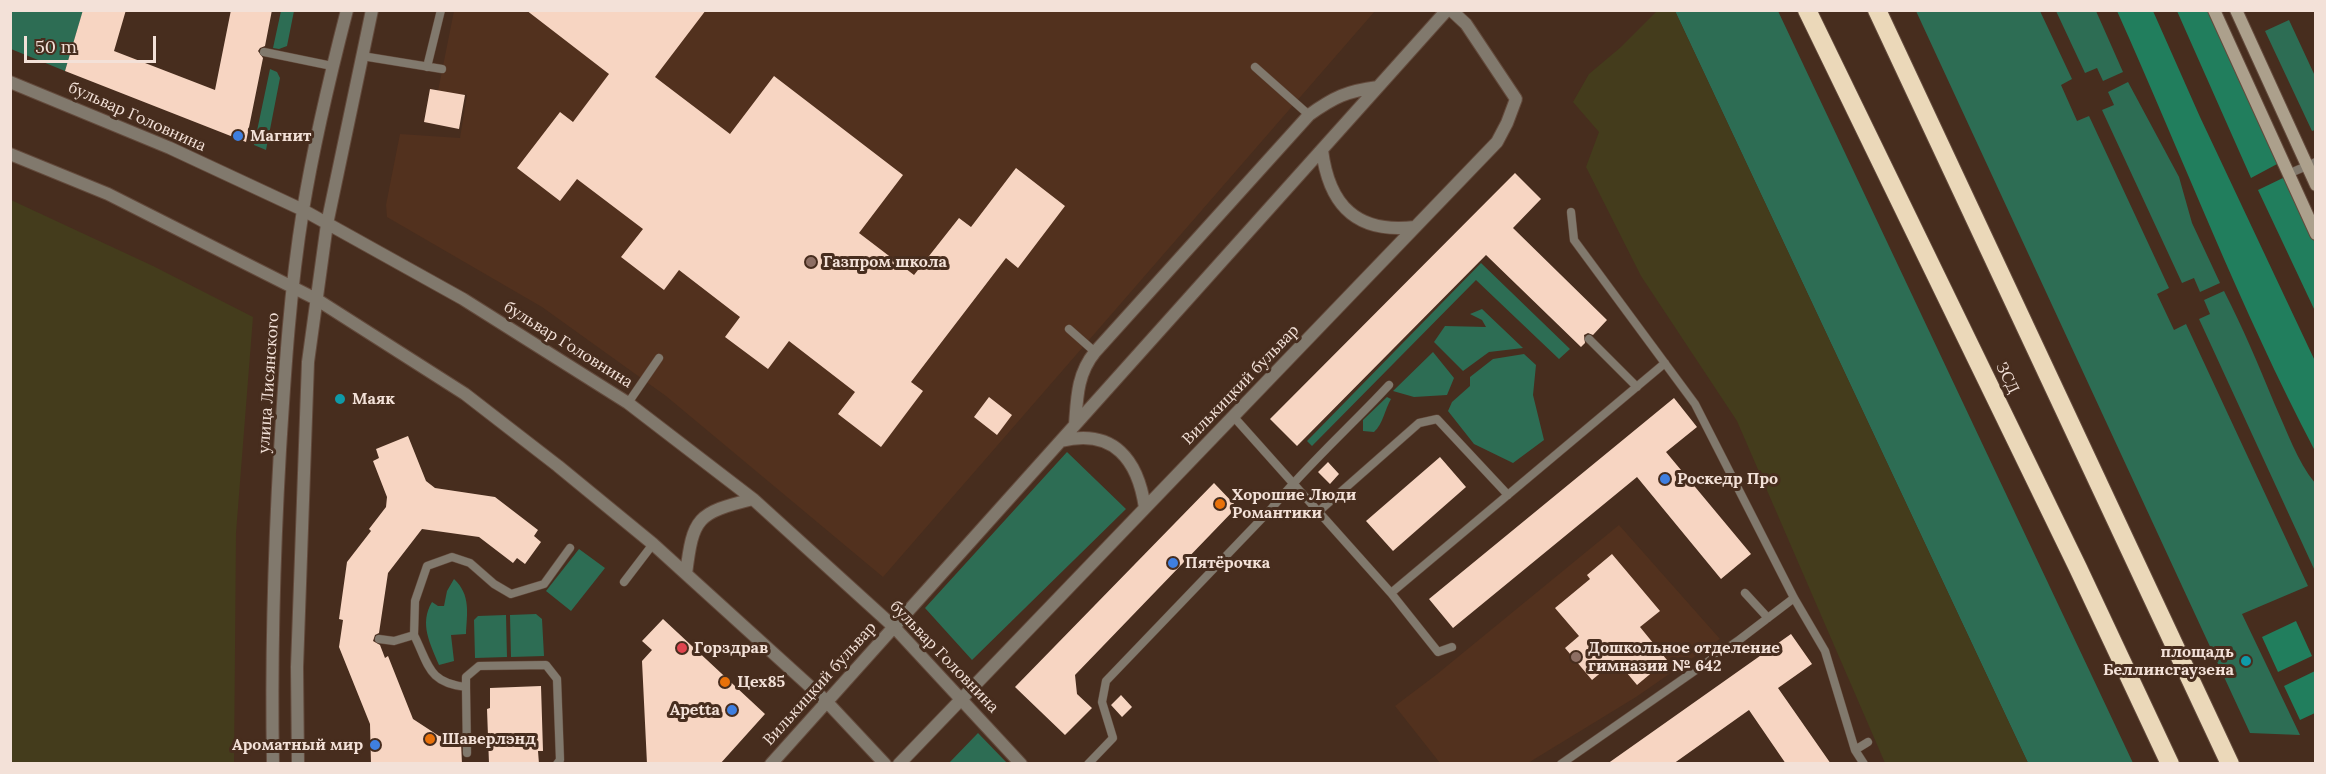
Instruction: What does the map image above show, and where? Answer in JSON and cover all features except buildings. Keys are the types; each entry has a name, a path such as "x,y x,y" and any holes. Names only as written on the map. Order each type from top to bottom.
{"highway":[{"name":"ЗСД","path":"1807,10 2078,568 2170,764"},
{"path":"1877,10 2230,764"}],"street":[{"name":"улица Лисянского","path":"273,764 272,667 277,511 286,351 303,210 332,66 347,10"},
{"path":"298,764 297,668 308,362 327,224 372,10"},
{"name":"Вилькицкий бульвар","path":"771,764 1446,10"},
{"name":"Вилькицкий бульвар","path":"899,764 1497,142 1516,99 1466,24 1451,10"},
{"path":"2236,10 2311,164 2316,185"},
{"path":"2216,11 2316,234"},
{"name":"бульвар Головнина","path":"10,82 170,148 303,210 463,299 628,403 753,500 894,627 1021,764"},
{"path":"1075,425 1079,380 1086,362 1309,115 1330,100 1353,90 1378,87"},
{"path":"1322,150 1324,170 1335,197 1344,208 1355,216 1381,228 1394,230 1415,227"},
{"path":"10,154 108,194 316,299 465,394 653,544 826,701 885,764"},
{"path":"1061,441 1075,437 1091,438 1119,451 1130,462 1138,476 1145,508"},
{"path":"686,574 694,530 705,517 718,508 753,500"}],"lane":[{"path":"427,67 441,10"},
{"path":"264,52 332,66"},
{"path":"362,56 442,69"},
{"path":"1255,66 1309,115"},
{"path":"2288,174 2311,164"},
{"path":"1571,212 1574,240 1695,405 1794,598 1825,651 1855,750 1864,764"},
{"path":"1069,329 1095,352"},
{"path":"1589,339 1637,387"},
{"path":"628,403 659,358"},
{"path":"1391,593 1665,363"},
{"path":"1088,764 1113,738 1102,702 1106,681 1271,509 1292,483 1346,432 1389,385"},
{"path":"1233,416 1391,593 1438,652 1452,647"},
{"path":"1318,512 1419,423 1437,419 1508,495"},
{"path":"624,582 653,544"},
{"path":"466,687 451,686 434,676 414,635 415,601 427,566 452,556 470,563 494,585 511,594 544,584 570,548"},
{"path":"1745,593 1768,618"},
{"path":"1561,764 1794,598"},
{"path":"379,639 394,641 414,635"},
{"path":"467,753 466,677 479,666 546,664 557,679 560,760 557,764"},
{"path":"1855,750 1868,742"}],"shaded area":[{"name":"Газпром школа","path":"454,11 1375,11 883,577 666,396 542,307 387,217 386,205 400,134 460,138 467,95 438,91"},
{"name":"Дошкольное отделение гимназии № 642","path":"1619,525 1720,639 1636,697 1528,763 1440,763 1395,706"}],"green space":[{"path":"10,11 83,11 65,71 11,49"},
{"path":"281,11 294,11 287,46 279,49 273,48"},
{"path":"1675,11 1778,11 2133,763 2028,763"},
{"path":"1916,11 2040,11 2072,79 2061,85 2077,121 2089,116 2169,288 2157,294 2174,330 2186,324 2308,586 2242,614 2300,735 2250,733"},
{"path":"2056,11 2096,11 2123,72 2103,81 2097,68 2085,73"},
{"path":"2117,11 2153,11 2200,117 2315,361 2315,451 2237,288"},
{"path":"2177,11 2210,11 2279,163 2251,178"},
{"path":"2289,20 2315,76 2315,130 2312,131 2265,31"},
{"path":"270,69 277,72 280,78 266,150 254,145"},
{"path":"2128,82 2179,177 2192,223 2220,283 2200,292 2194,278 2182,283 2102,110 2114,105 2108,92"},
{"path":"2285,177 2315,243 2315,311 2258,190"},
{"path":"1481,263 1570,349 1559,359 1476,280 1312,446 1307,441"},
{"path":"2224,291 2251,347 2293,446 2315,483 2315,571 2199,319 2210,314 2204,300"},
{"path":"1482,309 1523,348 1489,352 1463,371 1434,342 1445,326 1486,327 1482,320 1470,314"},
{"path":"1433,352 1454,378 1447,395 1414,397 1393,391"},
{"path":"1524,354 1536,365 1533,395 1544,440 1513,463 1474,444 1448,411 1452,402 1470,386 1470,377 1493,359"},
{"path":"1387,397 1391,399 1377,429 1374,432 1363,431 1363,420"},
{"path":"1067,452 1126,509 972,660 925,608"},
{"path":"579,549 605,568 571,611 546,591"},
{"path":"454,579 466,598 466,634 451,635 454,661 439,665 427,634 426,618 432,602 438,606 444,606 447,591"},
{"path":"536,614 542,619 544,656 511,657 510,615"},
{"path":"506,615 507,657 475,658 474,620 478,616"},
{"path":"2296,621 2312,656 2278,672 2262,637"},
{"path":"2315,671 2315,713 2300,720 2284,686"},
{"path":"978,733 1007,763 949,763"}],"sand":[{"path":"1657,11 1675,11 2028,763 1885,763 1737,421 1641,276 1586,167 1599,132 1573,102 1589,74 1621,47"},
{"path":"11,200 153,266 253,317 236,533 234,763 11,763"}],"place":[{"name":"Магнит","path":"238,136"},
{"name":"Газпром школа","path":"811,262"},
{"name":"Маяк","path":"340,399"},
{"name":"Роскедр Про","path":"1665,479"},
{"name":"Хорошие Люди Романтики","path":"1220,504"},
{"name":"Пятёрочка","path":"1173,563"},
{"name":"Горздрав","path":"682,648"},
{"name":"Дошкольное отделение гимназии № 642","path":"1576,657"},
{"name":"площадь Беллинсгаузена","path":"2246,661"},
{"name":"Цех85","path":"725,682"},
{"name":"Apetta","path":"732,710"},
{"name":"Шаверлэнд","path":"430,739"},
{"name":"Ароматный мир","path":"375,745"}]}
